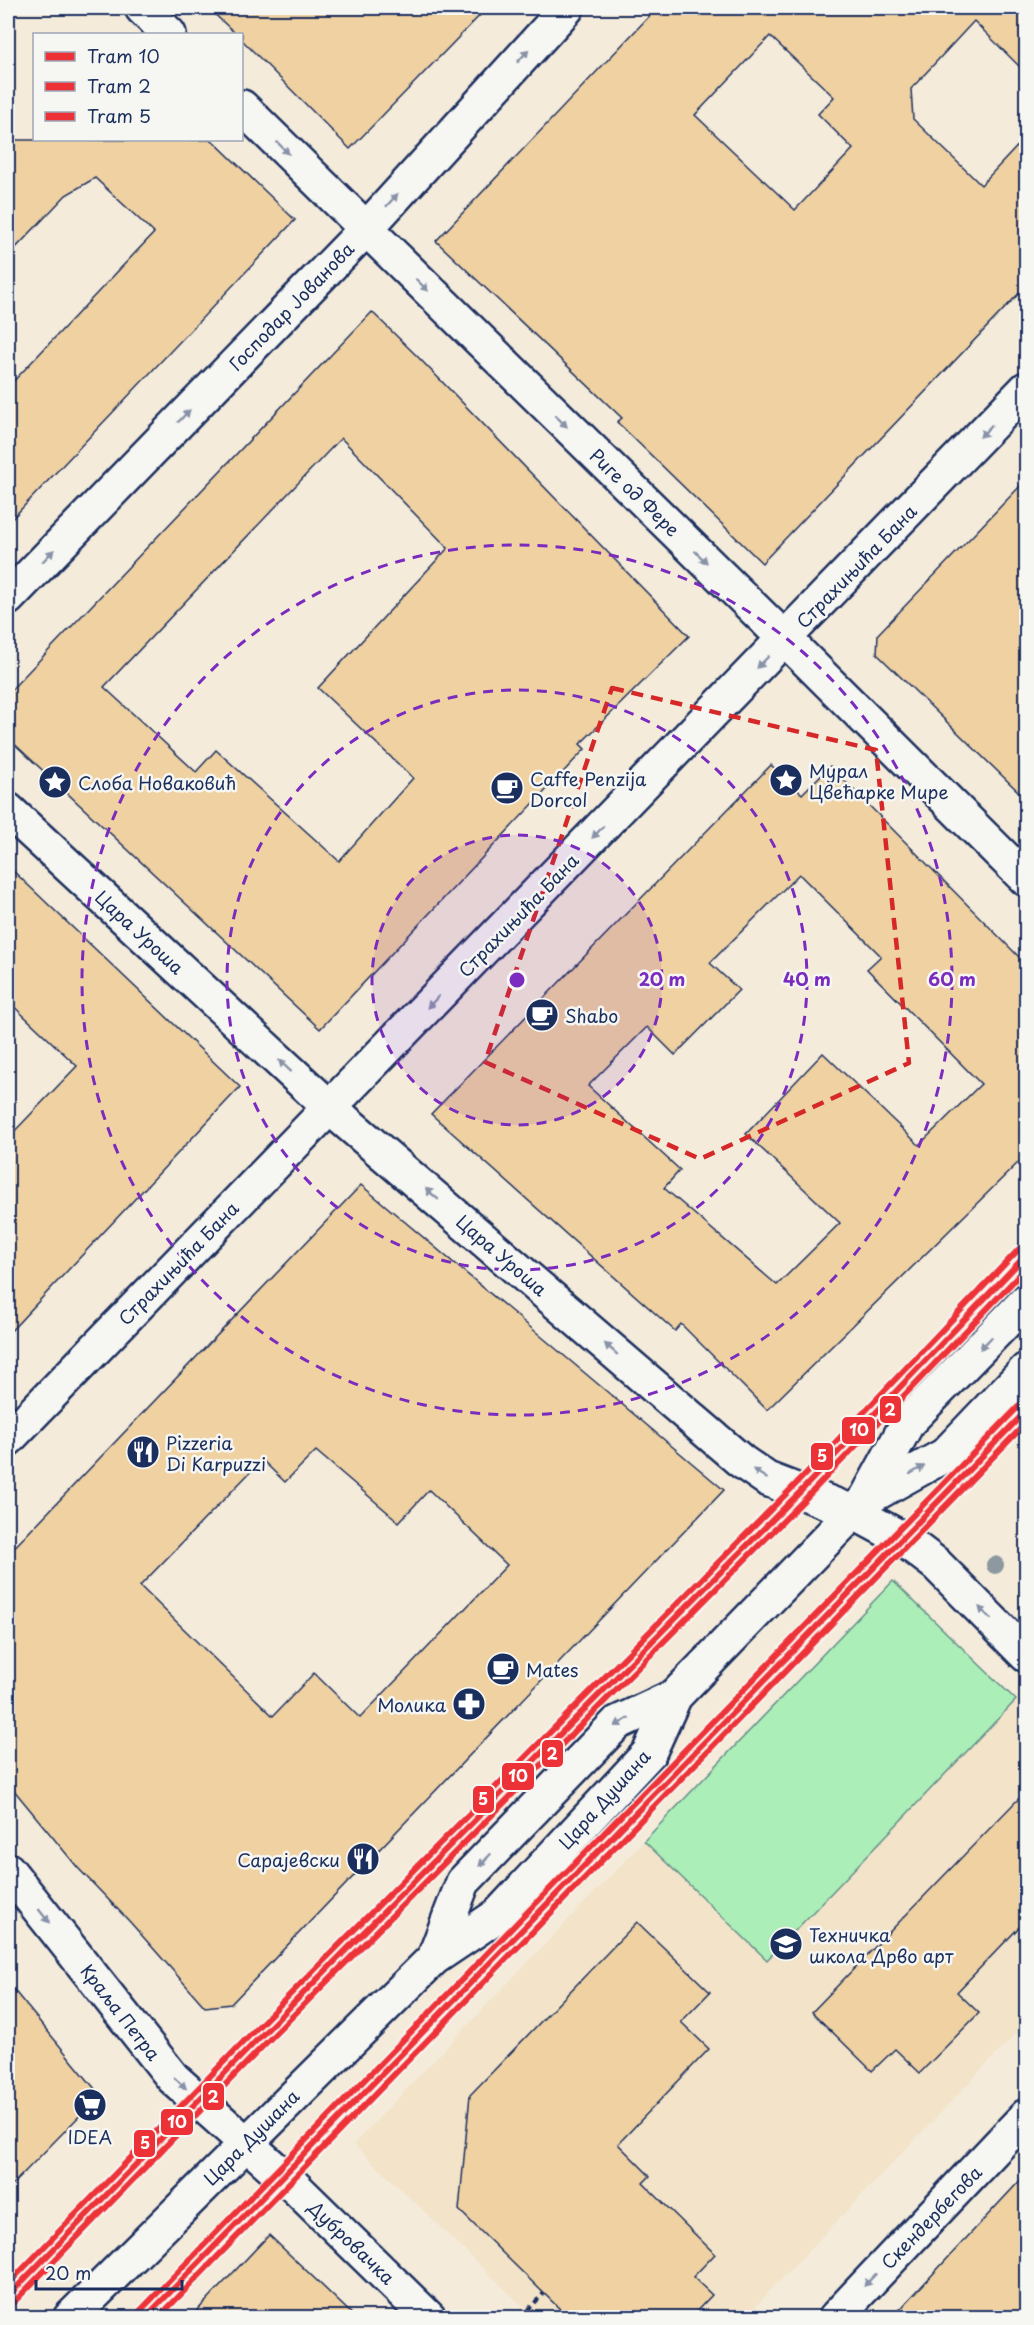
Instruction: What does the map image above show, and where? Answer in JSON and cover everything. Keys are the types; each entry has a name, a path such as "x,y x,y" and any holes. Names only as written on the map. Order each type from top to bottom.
{"street":[{"path":"142,8 168,33"},
{"name":"Господар Јованова","path":"8,598 366,229 567,8"},
{"name":"Риге од Фере","path":"243,108 785,639 1026,879"},
{"name":"Страхињића Бана","path":"8,1439 1026,389"},
{"name":"Цара Уроша","path":"8,810 330,1107 741,1461 767,1479 786,1488 860,1506 936,1564 1026,1655"},
{"name":"Цара Душана","path":"70,2318 434,1958 498,1915 649,1753 675,1696 860,1506 908,1422 1026,1301"},
{"name":"Цара Душана","path":"860,1506 945,1455 1026,1370"},
{"name":"Цара Душана","path":"434,1958 463,1882 617,1723 675,1696"},
{"name":"Краља Петра","path":"8,1870 173,2078 247,2143"},
{"name":"Скендербегова","path":"835,2318 1026,2116"},
{"name":"Дубровачка","path":"247,2143 429,2318"}],"path":[{"path":"520,2318 544,2293"}],"highlighted area":[{"path":"612,688 876,750 909,1063 700,1159 485,1062"}],"shaded area":[{"name":"Техничка школа Дрво арт","path":"893,1581 1026,1710 1026,2023 745,2317 534,2317 354,2144"}],"green space":[{"path":"893,1581 1016,1700 767,1960 644,1841"}],"building":[{"path":"208,8 487,8 350,149 243,41 243,33 235,33"},
{"path":"657,8 1026,8 1026,73 974,21 911,89 913,119 981,185 1026,137 1026,286 762,563 617,422 622,418 436,241","holes":["770,36 834,97 818,114 853,149 795,210 695,115"]},
{"path":"8,140 213,141 295,220 8,523 8,387 154,233 95,178 66,195 8,256"},
{"path":"372,312 689,636 580,744 585,749 320,1029 8,738 8,693","holes":["341,438 448,548 318,688 413,778 339,861 216,750 196,772 104,687"]},
{"path":"1026,480 1026,799 877,654 878,634"},
{"path":"771,765 802,794 830,766 1026,964 1026,1155 767,1410 681,1324 675,1331 431,1114","holes":["799,874 881,956 867,969 981,1084 919,1145 823,1053 746,1134 840,1223 777,1285 664,1188 680,1170 588,1086 647,1027 675,1055 739,990 710,963"]},
{"path":"8,866 240,1087 8,1334 8,1138 77,1066 8,1001"},
{"path":"361,1185 724,1490 231,2004 205,2007 130,1922 78,1868 8,1783 8,1554","holes":["316,1451 399,1522 429,1490 507,1565 360,1718 314,1673 273,1716 140,1586 262,1460 285,1482"]},
{"path":"1026,1791 1026,1920 957,1992 979,2013 920,2073 895,2049 872,2071 812,2012"},
{"path":"637,1922 710,1992 681,2022 709,2049 618,2144 650,2176 643,2183 715,2254 693,2277 712,2295 690,2318 569,2318 459,2210 470,2095"},
{"path":"8,1983 100,2095 8,2189"},
{"path":"1026,2174 1026,2318 892,2318"},
{"path":"269,2235 356,2318 190,2318"}],"tram line":[{"name":"5","path":"8,2284 249,2036 794,1486 1019,1249"},
{"name":"10","path":"8,2296 255,2042 800,1492 1026,1255"},
{"name":"2","path":"14,2302 261,2048 806,1498 1026,1268"},
{"name":"5","path":"139,2312 1020,1405"},
{"name":"10","path":"145,2318 1026,1411"},
{"name":"2","path":"158,2318 1026,1423"}],"place":[{"name":"Мурал Цвећарке Мире","path":"786,780"},
{"name":"Слоба Новаковић","path":"55,782"},
{"name":"Caffe Penzija Dorcol","path":"507,788"},
{"name":"Shabo","path":"542,1015"},
{"name":"Pizzeria Di Karpuzzi","path":"143,1452"},
{"name":"Mates","path":"503,1669"},
{"name":"Молика","path":"469,1704"},
{"name":"Сарајевски","path":"363,1859"},
{"name":"Техничка школа Дрво арт","path":"786,1944"},
{"name":"IDEA","path":"90,2105"}]}
